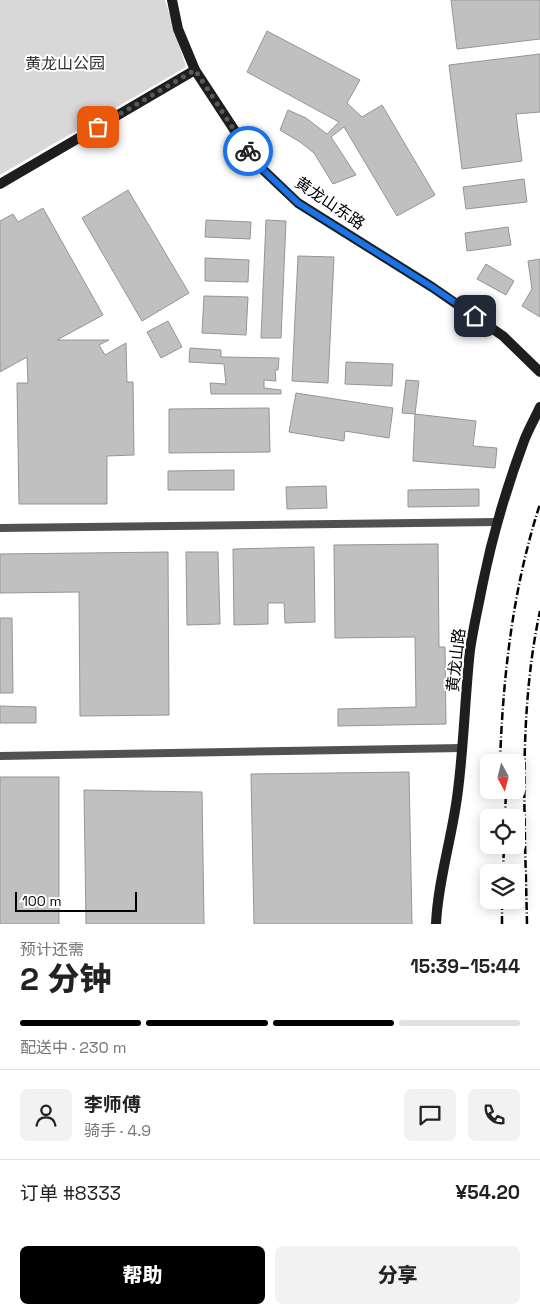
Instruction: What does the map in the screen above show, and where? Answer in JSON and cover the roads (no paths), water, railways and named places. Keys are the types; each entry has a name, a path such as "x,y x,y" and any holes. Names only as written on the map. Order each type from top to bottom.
{"street":[{"name":"黄龙山东路","path":"172,0 178,29 195,70 256,163 298,203 432,287 495,330 540,372"},
{"path":"0,184 195,70"},
{"name":"黄龙山路","path":"436,924 436,910 443,870 455,817 463,748 470,650 487,560 497,522 524,440 540,407"},
{"path":"0,528 497,522"},
{"path":"0,756 463,748"}],"railway":[{"path":"500,754 507,664 516,599 540,504"},
{"path":"527,924 524,767 528,688 540,611"},
{"path":"505,809 506,799"},
{"path":"503,864 504,854"},
{"path":"502,909 502,924"}],"park label":[{"name":"黄龙山公园","path":"65,63"}]}
